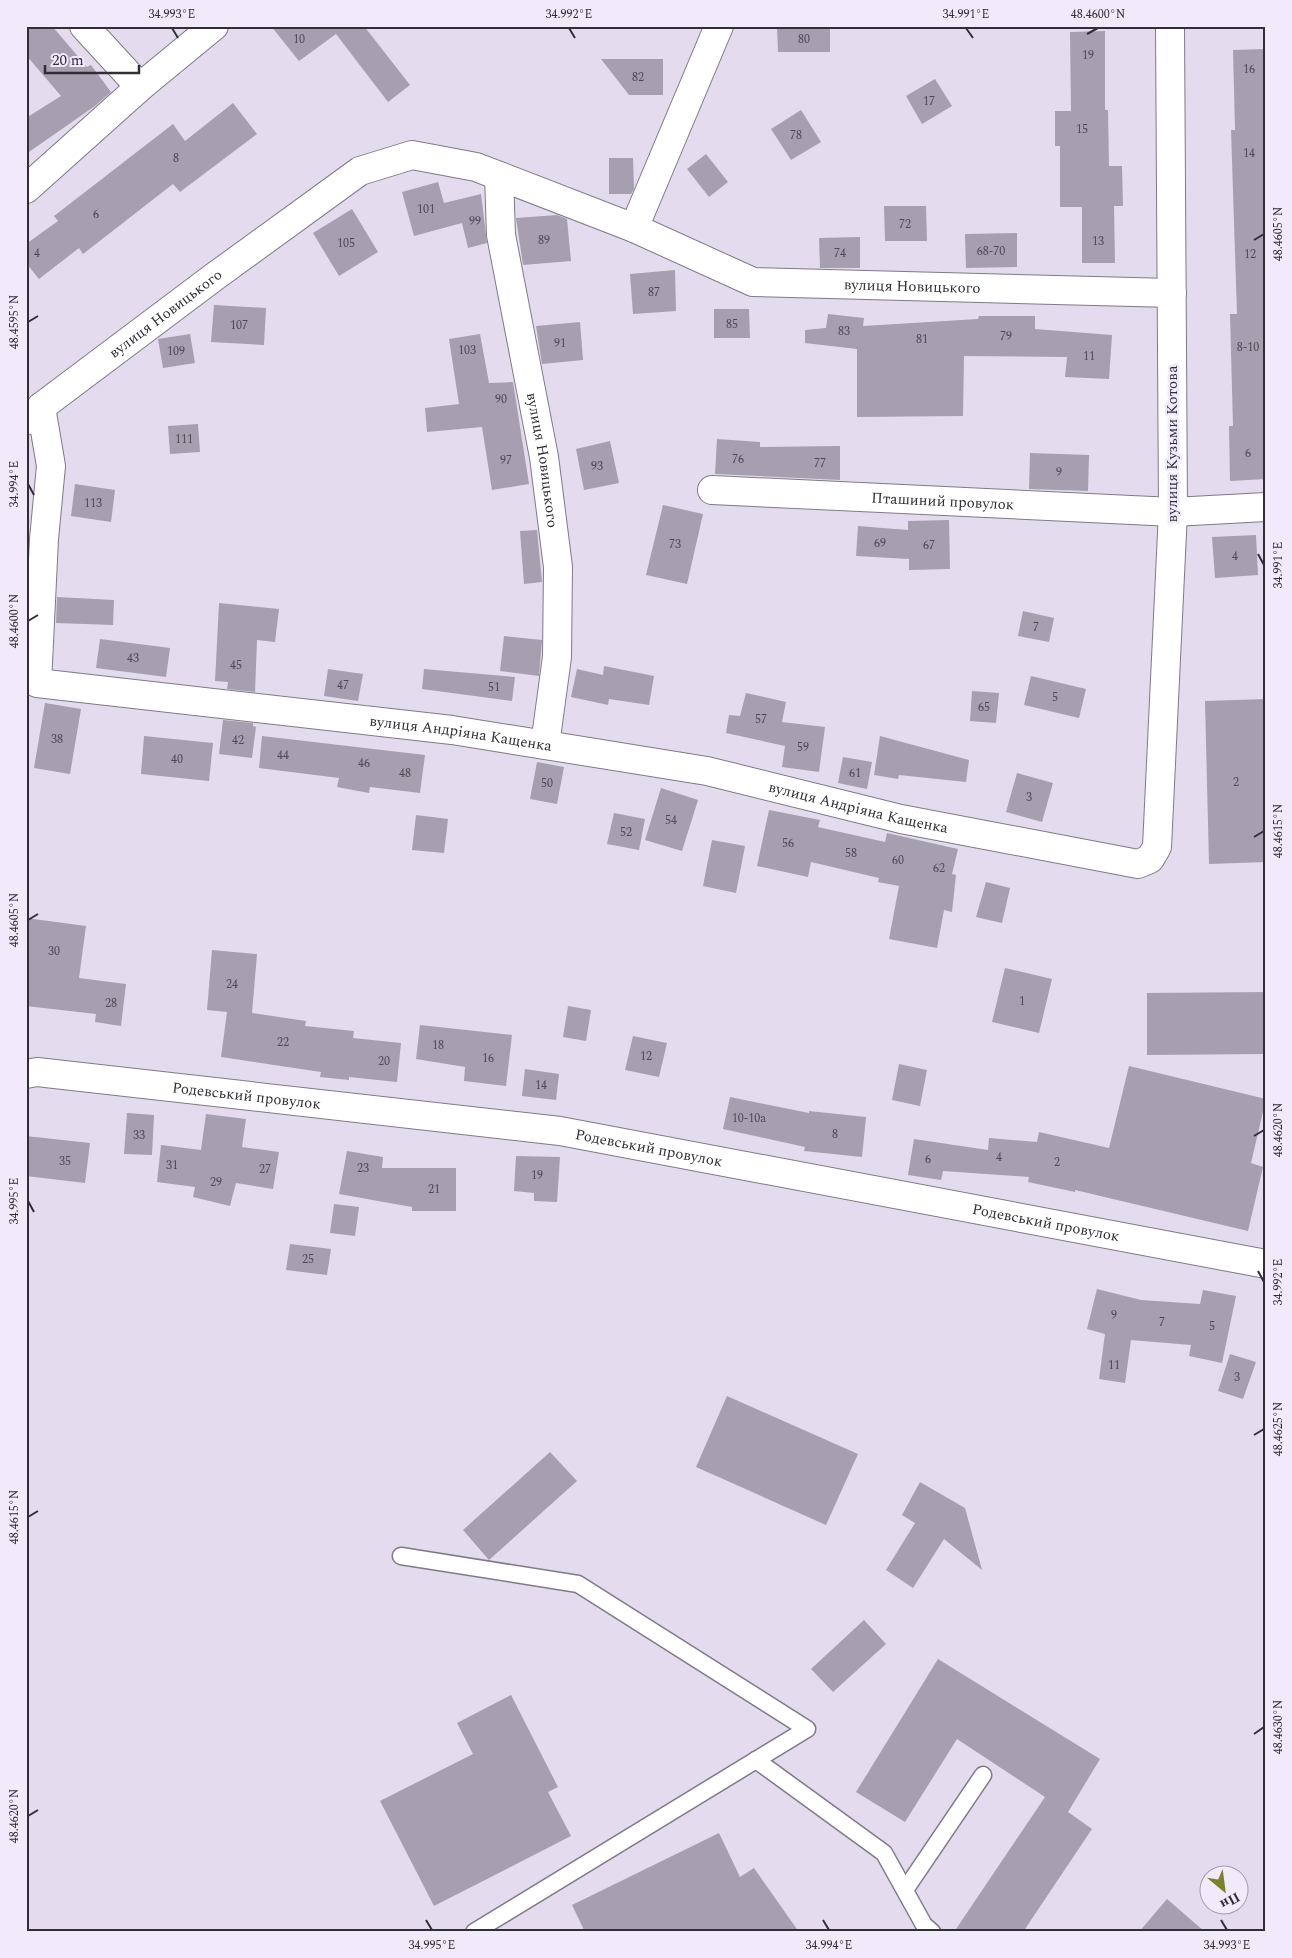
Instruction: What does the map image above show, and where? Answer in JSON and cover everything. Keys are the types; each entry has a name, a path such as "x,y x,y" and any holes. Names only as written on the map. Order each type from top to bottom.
{"street":[{"path":"84,26 140,87"},
{"path":"26,188 140,87 214,26"},
{"path":"634,228 719,26"},
{"name":"вулиця Кузьми Котова","path":"1150,859 1157,847 1173,512 1170,26"},
{"name":"вулиця Новицького","path":"34,414 214,277 360,171 412,155 476,167 634,228 753,282 1172,293"},
{"name":"вулиця Новицького","path":"499,176 501,236 544,458 558,567 557,657 545,745"},
{"name":"вулиця Андріяна Кащенка","path":"34,414 51,466 44,539 37,683 452,730 706,771 901,819 1138,864 1150,859"},
{"name":"Пташиний провулок","path":"712,490 1173,512 1266,507"},
{"name":"Родевський провулок","path":"26,1074 47,1073 560,1131 1266,1264"}],"lane":[{"path":"401,1556 578,1584 807,1729 474,1932"},
{"path":"756,1760 884,1853 924,1925 932,1932"},
{"path":"905,1890 983,1775"}],"building":[{"path":"26,26 52,26 87,67 91,65 111,92 95,106 26,154 26,118 61,96 26,55"},
{"path":"271,26 364,26 410,85 388,102 336,34 299,61"},
{"path":"777,26 830,26 830,52 778,52"},
{"path":"1105,31 1105,110 1108,110 1109,166 1122,166 1123,206 1114,206 1115,263 1082,263 1082,207 1060,207 1060,146 1055,146 1055,111 1071,111 1070,32"},
{"path":"1266,49 1266,479 1230,481 1229,426 1233,426 1230,314 1237,314 1231,130 1235,130 1233,50"},
{"path":"601,59 663,59 663,95 629,95"},
{"path":"935,79 952,106 922,124 906,96"},
{"path":"233,103 257,134 180,192 173,184 83,254 79,248 39,279 26,263 26,244 58,221 54,216 173,124 185,141"},
{"path":"801,110 821,142 791,160 771,129"},
{"path":"706,154 728,182 709,197 687,169"},
{"path":"609,158 633,158 634,189 631,194 609,194"},
{"path":"438,182 444,203 481,194 487,243 468,248 462,223 414,236 402,192"},
{"path":"884,206 926,206 927,241 885,241"},
{"path":"352,209 378,252 339,276 313,233"},
{"path":"557,215 567,219 571,261 523,265 516,218"},
{"path":"1017,233 1017,267 966,268 965,234"},
{"path":"860,237 860,268 820,268 819,238"},
{"path":"675,270 676,311 633,314 630,274"},
{"path":"214,305 266,308 264,345 211,342"},
{"path":"714,309 749,309 750,338 714,338"},
{"path":"828,314 864,318 863,326 978,319 979,316 1035,316 1035,329 1112,335 1109,379 1065,377 1067,357 964,356 963,416 857,417 857,349 805,343 805,330 826,328"},
{"path":"580,322 583,360 542,364 536,326"},
{"path":"190,334 195,363 163,368 158,339"},
{"path":"480,334 489,383 513,382 529,484 492,490 482,427 427,432 425,408 459,404 449,339"},
{"path":"198,424 200,452 170,454 168,426"},
{"path":"717,439 760,442 760,447 840,446 840,480 715,474"},
{"path":"610,441 619,483 584,490 576,449"},
{"path":"1030,453 1089,455 1088,491 1029,489"},
{"path":"75,484 115,490 111,522 71,516"},
{"path":"663,505 703,514 687,584 646,575"},
{"path":"949,520 950,569 909,570 909,559 856,556 858,526 908,530 908,521"},
{"path":"537,530 542,582 524,584 520,531"},
{"path":"1256,535 1258,575 1215,578 1212,537"},
{"path":"57,597 114,600 113,625 56,623"},
{"path":"219,603 279,609 275,642 257,640 255,692 227,689 228,682 215,681"},
{"path":"1023,611 1054,618 1049,642 1018,636"},
{"path":"504,636 542,640 539,676 500,671"},
{"path":"100,639 170,648 166,677 96,668"},
{"path":"604,666 654,676 649,705 609,699 608,705 571,697 577,669 603,675"},
{"path":"328,669 363,674 358,701 324,696"},
{"path":"424,669 515,677 512,701 422,689"},
{"path":"1031,676 1086,689 1079,718 1024,705"},
{"path":"972,691 999,693 996,723 970,721"},
{"path":"746,693 786,702 782,722 825,727 819,772 782,767 785,746 726,733 729,715 740,716"},
{"path":"1266,699 1266,862 1209,864 1205,701"},
{"path":"45,703 81,709 70,774 34,768"},
{"path":"223,720 253,723 253,726 256,727 252,758 219,754"},
{"path":"144,736 213,743 209,781 141,774"},
{"path":"262,736 425,755 420,793 370,787 369,793 337,787 339,778 259,768"},
{"path":"880,736 969,760 966,782 899,775 898,779 874,775"},
{"path":"843,757 872,762 867,789 838,783"},
{"path":"537,762 564,767 557,804 530,799"},
{"path":"1017,773 1053,783 1042,822 1006,812"},
{"path":"661,788 698,800 682,851 645,840"},
{"path":"769,810 820,820 818,827 885,842 887,833 958,849 952,874 956,875 952,912 944,910 937,948 889,939 899,886 878,882 879,878 811,862 808,877 757,866"},
{"path":"614,813 645,819 639,850 607,844"},
{"path":"416,815 448,819 444,853 412,850"},
{"path":"712,840 745,846 736,893 703,886"},
{"path":"986,882 1010,888 1002,923 976,917"},
{"path":"26,918 86,926 79,978 126,984 121,1026 95,1022 96,1014 26,1006"},
{"path":"212,950 257,954 252,1013 306,1021 305,1026 354,1031 353,1038 401,1043 397,1082 349,1077 349,1080 320,1077 321,1072 221,1057 227,1012 207,1010"},
{"path":"1005,968 1052,979 1039,1033 992,1022"},
{"path":"1266,992 1266,1054 1147,1055 1147,993"},
{"path":"568,1006 591,1010 586,1041 563,1037"},
{"path":"420,1025 512,1035 506,1086 464,1081 465,1067 416,1059"},
{"path":"633,1036 667,1043 659,1077 625,1070"},
{"path":"899,1064 927,1070 920,1106 892,1100"},
{"path":"1129,1066 1266,1099 1251,1163 1263,1167 1248,1231 1075,1190 1075,1192 1028,1182 1029,1177 943,1171 941,1180 908,1175 914,1139 988,1150 989,1138 1037,1142 1039,1132 1109,1148"},
{"path":"525,1069 559,1074 556,1100 522,1096"},
{"path":"730,1097 809,1113 809,1111 866,1117 862,1157 804,1151 805,1147 723,1129"},
{"path":"127,1113 154,1115 152,1155 124,1154"},
{"path":"206,1114 246,1119 242,1147 279,1152 273,1189 236,1183 230,1206 193,1197 195,1187 157,1182 161,1145 201,1150"},
{"path":"26,1136 90,1143 85,1183 26,1176"},
{"path":"347,1151 383,1157 382,1168 456,1168 456,1211 412,1211 412,1207 339,1194"},
{"path":"516,1156 560,1157 557,1202 534,1201 534,1193 514,1191"},
{"path":"334,1204 359,1207 355,1236 330,1233"},
{"path":"290,1244 331,1249 327,1275 286,1270"},
{"path":"1097,1289 1141,1300 1200,1304 1203,1290 1236,1296 1222,1363 1189,1356 1191,1345 1131,1340 1125,1383 1099,1379 1105,1334 1087,1329"},
{"path":"1230,1354 1256,1362 1243,1399 1218,1391"},
{"path":"727,1396 858,1454 826,1525 696,1467"},
{"path":"550,1452 577,1481 489,1560 463,1530"},
{"path":"920,1482 965,1508 982,1570 944,1539 913,1588 886,1570 915,1523 902,1515"},
{"path":"864,1620 886,1644 833,1692 811,1669"},
{"path":"938,1659 1100,1759 1068,1812 1092,1829 1023,1932 954,1932 1045,1797 957,1739 905,1822 856,1792"},
{"path":"511,1695 558,1787 548,1792 571,1836 434,1906 380,1801 473,1754 457,1723"},
{"path":"719,1833 740,1877 754,1868 799,1932 585,1932 572,1905"},
{"path":"1167,1899 1205,1932 1139,1932"}]}
